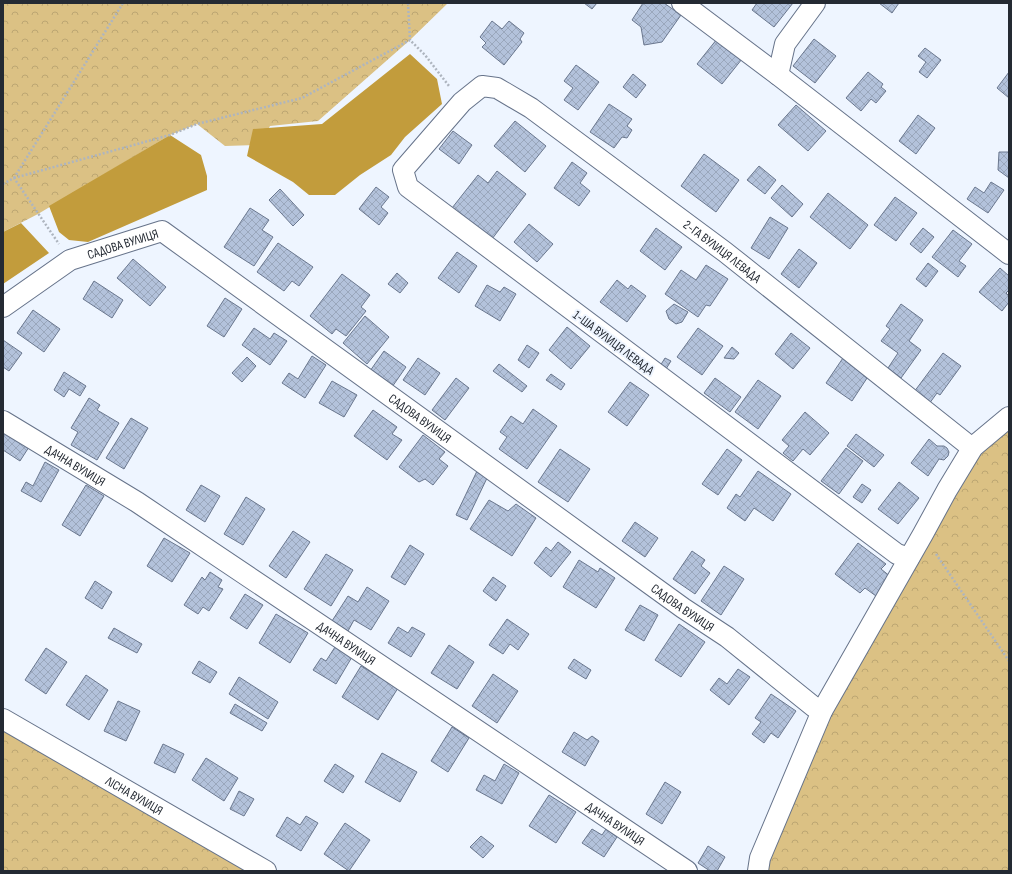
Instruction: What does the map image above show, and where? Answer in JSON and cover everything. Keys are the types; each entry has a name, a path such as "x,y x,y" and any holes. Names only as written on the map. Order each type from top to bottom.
{"street":[{"path":"682,3 778,74 1009,254"},
{"path":"778,74 785,44 815,3"},
{"name":"2-ГА ВУЛИЦЯ ЛЕВАДА","path":"462,102 482,86 498,88 531,108 724,252 967,444 973,447"},
{"name":"1-ША ВУЛИЦЯ ЛЕВАДА","path":"462,102 403,170 408,187 897,554 909,558"},
{"name":"САДОВА ВУЛИЦЯ","path":"3,307 70,260 162,231 683,608 727,637 814,707 822,711"},
{"path":"758,871 760,858 822,711 947,490 973,447 1009,417"},
{"name":"ДАЧНА ВУЛИЦЯ","path":"3,421 136,502 687,871"},
{"name":"ЛІСНА ВУЛИЦЯ","path":"3,719 266,871"}],"path":[{"path":"14,178 123,3"},
{"path":"408,3 410,40 462,102"},
{"path":"3,184 14,178 170,135 197,124 302,98 410,40"},
{"path":"14,178 70,260"},
{"path":"923,534 1009,661"}],"green space":[{"path":"3,3 448,3 410,40 318,121 270,126 259,145 225,146 197,124 170,135 38,214 3,232"},
{"path":"1009,417 1009,871 758,871 822,711 947,490"},
{"path":"3,719 266,871 3,871"}],"shaded area":[{"path":"410,54 437,79 442,104 405,137 391,155 360,175 335,195 309,195 293,182 247,156 253,129 322,124"},
{"path":"170,135 201,155 207,176 207,190 88,242 69,240 59,232 49,206"},
{"path":"21,223 49,253 3,284 3,232"}],"building":[{"path":"584,3 597,3 592,9"},
{"path":"643,3 664,3 681,15 662,42 644,45 641,27 632,20"},
{"path":"757,3 793,3 774,27 752,10"},
{"path":"879,3 899,3 892,13"},
{"path":"492,21 502,29 509,21 524,33 520,39 522,42 504,65 482,47 486,43 480,37"},
{"path":"717,39 742,59 722,84 697,64"},
{"path":"814,39 836,56 815,83 793,66"},
{"path":"925,48 941,60 927,78 919,72 926,62 918,56"},
{"path":"576,65 599,82 578,110 564,100 573,88 564,81"},
{"path":"868,72 883,84 881,87 886,91 876,103 871,99 861,111 846,98"},
{"path":"1009,72 1009,98 997,88"},
{"path":"633,74 646,85 636,98 623,87"},
{"path":"609,104 632,119 627,126 632,130 627,138 622,137 614,148 590,132"},
{"path":"796,105 826,131 808,151 778,125"},
{"path":"918,115 935,128 916,154 899,141"},
{"path":"515,121 546,146 525,172 494,146"},
{"path":"453,131 472,145 459,164 439,149"},
{"path":"999,152 1009,152 1009,178 998,170"},
{"path":"704,154 739,180 716,212 681,186"},
{"path":"572,162 587,173 580,183 590,191 579,206 554,188"},
{"path":"759,166 776,180 765,194 747,180"},
{"path":"497,171 526,194 492,239 452,208 478,175 488,183"},
{"path":"991,182 1004,190 988,213 967,199 975,187 984,193"},
{"path":"782,185 803,204 792,217 771,198"},
{"path":"376,187 389,197 381,207 388,213 379,225 359,209"},
{"path":"280,189 304,215 293,226 269,200"},
{"path":"828,193 868,225 850,249 810,217"},
{"path":"895,197 917,213 896,241 874,225"},
{"path":"250,208 269,220 262,230 273,237 254,266 224,247"},
{"path":"770,217 788,228 769,259 751,248"},
{"path":"529,224 553,244 537,262 514,242"},
{"path":"656,228 682,247 665,270 640,251"},
{"path":"923,228 934,237 921,253 910,244"},
{"path":"953,230 972,244 959,261 966,266 958,277 932,257"},
{"path":"278,243 313,267 299,286 292,281 284,291 257,272"},
{"path":"799,249 817,263 799,288 781,274"},
{"path":"457,252 477,266 459,293 438,278"},
{"path":"133,259 166,287 150,306 117,278"},
{"path":"928,263 938,271 926,287 916,279"},
{"path":"706,265 728,279 710,306 706,305 698,317 665,294 681,270 696,280"},
{"path":"1000,268 1009,276 1009,290 1006,293 1009,296 1009,302 1002,311 979,292"},
{"path":"397,273 408,283 400,293 388,284"},
{"path":"342,274 370,295 361,307 366,311 346,336 336,329 332,334 310,316"},
{"path":"617,280 628,289 631,285 646,296 627,322 600,302"},
{"path":"94,281 123,300 112,318 83,299"},
{"path":"487,285 500,292 504,287 516,294 500,321 475,306"},
{"path":"225,298 242,309 224,337 207,326"},
{"path":"674,304 688,312 682,322 676,324 669,319 666,311"},
{"path":"901,304 923,320 909,341 921,350 901,378 888,368 898,353 881,341 890,329 886,326"},
{"path":"33,310 60,329 44,352 17,333"},
{"path":"365,316 389,337 367,364 343,343"},
{"path":"567,327 590,346 571,369 549,350"},
{"path":"254,328 270,339 274,333 287,341 270,365 242,345"},
{"path":"698,328 723,346 702,375 677,357"},
{"path":"791,333 810,348 793,369 775,354"},
{"path":"3,340 22,353 9,371 3,367"},
{"path":"527,345 539,353 529,368 518,360"},
{"path":"732,347 739,353 734,359 724,358"},
{"path":"384,351 406,367 392,387 370,371"},
{"path":"943,353 961,366 940,395 937,393 929,404 914,392"},
{"path":"845,355 871,372 852,401 826,383"},
{"path":"312,356 326,365 305,398 282,383 289,373 298,379"},
{"path":"247,357 256,366 242,382 232,373"},
{"path":"418,358 440,373 425,395 403,380"},
{"path":"665,358 671,361 666,369 660,366"},
{"path":"499,364 527,386 522,392 493,371"},
{"path":"64,372 86,386 80,396 69,389 64,397 54,390"},
{"path":"551,374 565,384 561,390 546,380"},
{"path":"456,378 469,388 445,420 432,410"},
{"path":"715,378 741,397 730,412 704,393"},
{"path":"758,380 781,396 758,429 735,412"},
{"path":"332,381 357,395 344,417 319,403"},
{"path":"630,382 649,395 627,426 608,412"},
{"path":"89,398 100,405 97,410 119,423 97,460 71,445 78,432 71,428"},
{"path":"533,409 557,426 527,469 499,449 507,437 500,432 511,416 523,424"},
{"path":"373,410 397,427 392,434 402,440 387,460 354,436"},
{"path":"805,412 829,433 810,455 803,449 793,461 783,453 789,446 782,440"},
{"path":"131,418 148,428 124,469 106,458"},
{"path":"3,430 29,447 20,461 3,450"},
{"path":"856,434 884,455 874,467 847,446"},
{"path":"423,435 445,452 439,459 448,466 433,485 425,479 419,482 399,467"},
{"path":"929,439 937,446 944,446 949,452 948,456 944,460 939,459 928,476 911,463"},
{"path":"846,448 863,461 839,494 821,481"},
{"path":"560,449 590,469 568,502 538,482"},
{"path":"727,449 742,460 718,495 702,484"},
{"path":"45,462 59,470 41,502 21,491 26,482 33,486"},
{"path":"477,471 488,476 467,520 456,515"},
{"path":"758,471 791,494 773,521 754,508 745,521 727,508 736,494 740,497"},
{"path":"899,482 919,498 898,524 878,509"},
{"path":"862,484 871,490 862,503 853,497"},
{"path":"86,485 104,496 80,536 62,525"},
{"path":"201,485 220,496 205,522 186,510"},
{"path":"246,497 265,509 243,545 224,534"},
{"path":"489,500 508,511 516,504 536,518 512,556 470,529"},
{"path":"635,522 658,538 645,557 622,541"},
{"path":"293,531 310,542 286,578 269,566"},
{"path":"164,538 190,553 172,582 147,566"},
{"path":"558,542 571,552 551,577 534,563 546,547 551,551"},
{"path":"858,543 886,564 881,569 891,577 876,596 865,588 860,593 835,574"},
{"path":"410,545 424,554 405,585 391,577"},
{"path":"692,551 705,560 701,566 710,573 695,594 673,579"},
{"path":"326,554 353,570 331,606 304,589"},
{"path":"579,560 598,572 600,568 615,578 596,608 563,587"},
{"path":"724,566 744,579 721,615 701,601"},
{"path":"210,572 222,580 218,587 223,589 209,611 203,607 198,614 184,605 202,577 205,580"},
{"path":"493,577 506,586 496,601 483,591"},
{"path":"95,581 112,592 102,609 85,598"},
{"path":"367,587 389,601 371,630 354,620 348,631 332,621 348,596 358,602"},
{"path":"245,594 263,605 247,629 230,618"},
{"path":"640,605 658,615 644,641 625,630"},
{"path":"276,614 308,633 290,663 259,643"},
{"path":"507,619 529,634 518,650 510,644 503,654 489,645"},
{"path":"679,624 705,642 681,677 655,660"},
{"path":"398,627 408,633 412,627 425,634 411,657 388,643"},
{"path":"114,628 142,644 137,653 108,638"},
{"path":"449,645 474,662 457,689 431,673"},
{"path":"335,647 352,657 336,684 313,670 321,658 326,661"},
{"path":"46,648 67,662 46,694 25,680"},
{"path":"574,659 591,670 586,679 568,668"},
{"path":"199,661 217,672 210,683 192,673"},
{"path":"361,666 398,688 378,720 342,697"},
{"path":"738,669 750,677 729,705 710,690 719,678 727,684"},
{"path":"493,674 518,691 497,723 472,706"},
{"path":"86,675 108,690 89,720 66,705"},
{"path":"239,677 278,702 268,719 229,694"},
{"path":"771,694 796,711 778,738 771,733 764,743 752,734 761,722 755,718"},
{"path":"118,701 140,711 126,741 104,731"},
{"path":"235,704 267,723 262,731 230,713"},
{"path":"452,727 469,738 448,772 431,761"},
{"path":"574,732 587,740 592,736 599,741 585,766 562,752"},
{"path":"163,744 184,754 175,773 154,763"},
{"path":"382,753 417,772 400,802 365,782"},
{"path":"206,758 238,778 224,801 192,780"},
{"path":"335,764 354,776 343,793 324,781"},
{"path":"504,764 519,773 502,804 476,790 484,775 495,781"},
{"path":"665,782 681,792 662,824 646,814"},
{"path":"239,791 254,799 244,816 230,809"},
{"path":"549,795 576,812 556,843 529,826"},
{"path":"306,816 318,823 301,851 276,836 287,817 300,825"},
{"path":"345,823 370,840 349,871 324,854"},
{"path":"592,829 602,835 606,829 617,837 604,857 582,843"},
{"path":"481,836 494,846 483,858 470,847"},
{"path":"708,846 725,857 717,871 710,871 698,863"}]}
